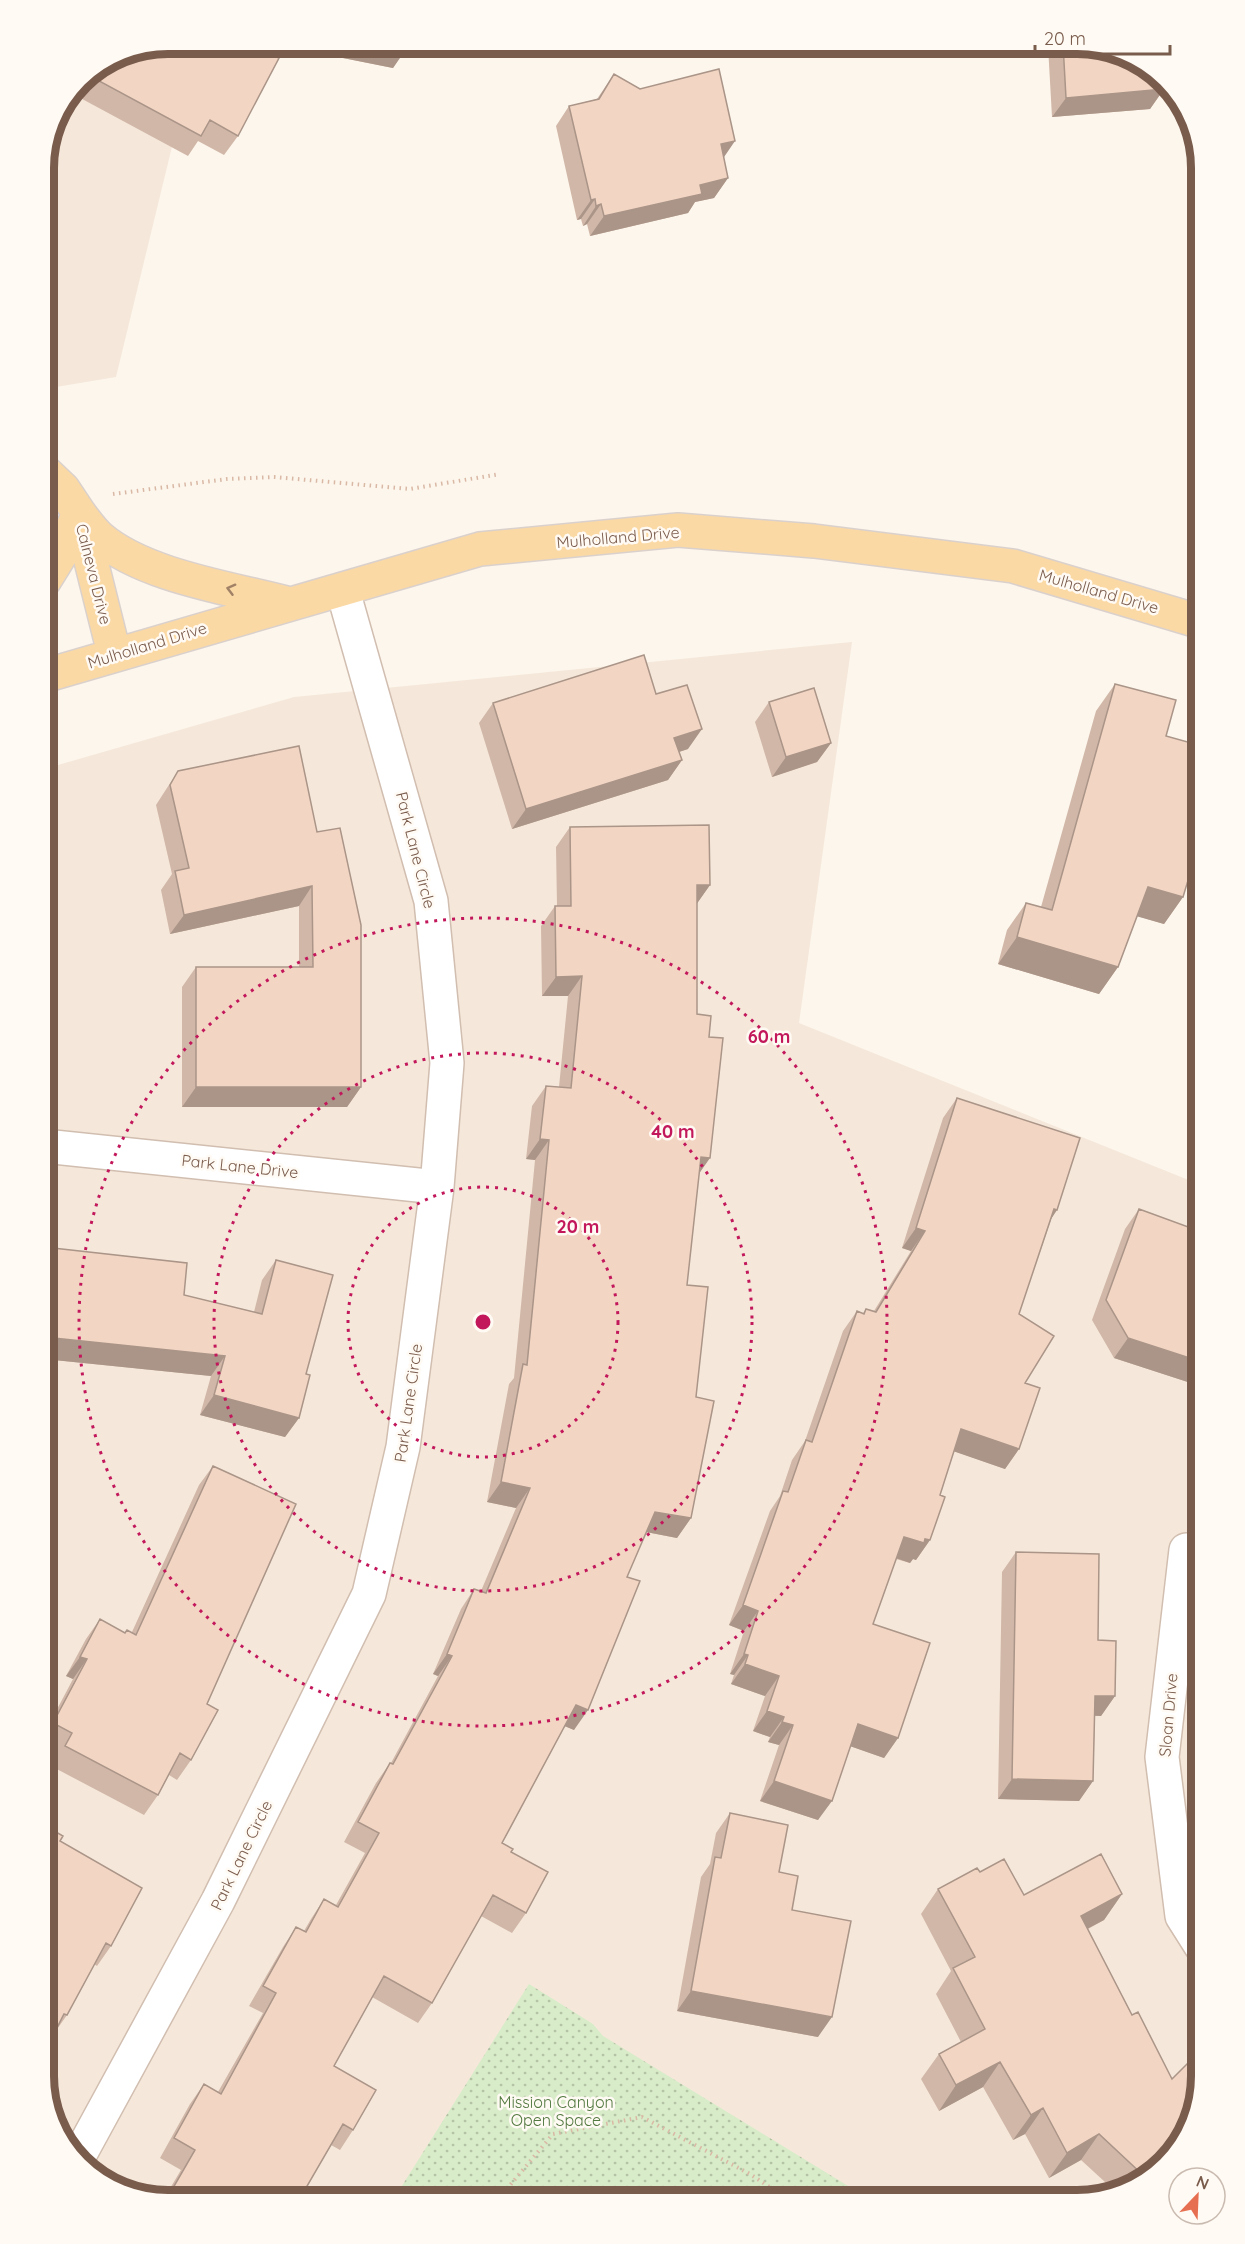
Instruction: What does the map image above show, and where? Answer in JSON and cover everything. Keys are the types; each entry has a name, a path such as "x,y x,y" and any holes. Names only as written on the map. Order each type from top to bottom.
{"main road":[{"name":"Calneva Drive","path":"54,480 63,489 75,508 114,653"},
{"path":"54,565 62,552 75,508"},
{"path":"75,508 100,538 134,559 170,572 288,604"},
{"name":"Mulholland Drive","path":"54,673 114,653 288,604 343,591 480,549 678,530 814,541 1013,566 1191,619"}],"street":[{"name":"Park Lane Circle","path":"82,2151 218,1901 369,1594 404,1447 437,1187 447,1063 431,902 343,591"},
{"name":"Park Lane Drive","path":"54,1147 437,1187"},
{"name":"Sloan Drive","path":"1186,1550 1162,1757 1182,1916 1191,1930"}],"path":[{"path":"75,508 109,494 227,479 299,478 410,489 500,474"},
{"path":"506,2190 553,2134 642,2117 750,2174 774,2190"}],"shaded area":[{"path":"164,54 195,54 116,377 54,387 54,160 56,146 66,117 77,98 107,72"},
{"path":"852,642 799,1023 1191,1181 1191,2076 1189,2098 1179,2127 1163,2151 1147,2167 1134,2175 1114,2184 1085,2190 160,2190 131,2184 105,2171 77,2146 69,2133 58,2106 54,2084 54,766 294,697"}],"green space":[{"name":"Mission Canyon Open Space","path":"529,1984 593,2024 603,2036 855,2190 399,2190"}],"building":[{"path":"160,54 271,54 279,58 238,136 210,120 201,136 96,79 111,69 131,60"},
{"path":"1064,54 1099,56 1121,63 1147,77 1160,89 1066,98"},
{"path":"719,69 735,141 721,144 728,178 700,185 702,194 604,216 601,204 596,206 595,199 591,200 569,106 599,99 614,74 640,89"},
{"path":"644,655 656,694 687,685 702,729 674,738 682,760 526,809 493,703"},
{"path":"1115,684 1176,700 1166,736 1191,743 1191,870 1183,897 1148,887 1118,967 1017,937 1026,903 1052,910"},
{"path":"814,688 831,743 786,757 769,702"},
{"path":"299,746 317,832 340,828 361,925 361,1087 196,1087 196,967 313,967 312,886 184,915 175,871 189,868 170,785 178,771"},
{"path":"709,825 710,885 697,885 697,1014 711,1016 709,1037 723,1038 710,1158 701,1157 687,1285 708,1287 696,1397 714,1401 691,1518 655,1512 627,1577 640,1581 588,1710 576,1705 502,1843 513,1849 511,1852 548,1872 526,1913 493,1895 432,2003 384,1976 334,2066 376,2090 353,2130 343,2124 305,2190 172,2190 195,2150 174,2138 204,2084 221,2094 276,1993 263,1986 296,1927 306,1932 324,1899 338,1907 379,1833 358,1822 390,1763 393,1764 452,1656 447,1654 474,1589 486,1593 530,1488 501,1482 523,1364 527,1365 549,1140 540,1139 546,1086 571,1088 582,976 556,977 555,906 571,906 570,827"},
{"path":"957,1098 1080,1138 1057,1210 1054,1209 1019,1314 1054,1336 1025,1383 1040,1388 1019,1449 961,1429 940,1495 945,1497 930,1540 925,1539 924,1543 904,1537 873,1624 930,1643 898,1738 858,1724 832,1801 774,1781 793,1725 782,1722 784,1717 767,1711 779,1676 745,1664 748,1655 744,1654 758,1611 743,1605 783,1491 788,1492 806,1440 812,1442 857,1311 864,1314 866,1309 876,1312 925,1231 916,1228"},
{"path":"1139,1209 1191,1228 1191,1358 1128,1338 1106,1300"},
{"path":"54,1248 187,1263 184,1295 262,1314 276,1260 333,1275 306,1374 310,1375 299,1418 214,1395 225,1356 54,1338"},
{"path":"213,1466 296,1504 207,1704 218,1710 191,1760 180,1753 158,1795 65,1746 72,1733 54,1724 87,1659 80,1657 100,1619 125,1633 127,1630 136,1635"},
{"path":"1016,1552 1099,1554 1098,1640 1116,1641 1115,1696 1095,1696 1093,1781 1012,1779"},
{"path":"730,1813 788,1825 779,1872 798,1876 792,1910 851,1921 832,2017 691,1991 715,1857 721,1858"},
{"path":"54,1831 63,1836 60,1841 142,1888 111,1946 106,1943 67,2015 64,2014 54,2034"},
{"path":"1101,1854 1122,1894 1081,1916 1132,2015 1138,2012 1172,2079 1191,2060 1189,2098 1179,2127 1163,2151 1139,2172 1099,2134 1067,2153 1043,2108 1031,2115 1000,2062 956,2085 939,2054 985,2029 953,1968 975,1957 938,1889 977,1868 980,1872 1004,1859 1024,1895"}]}
